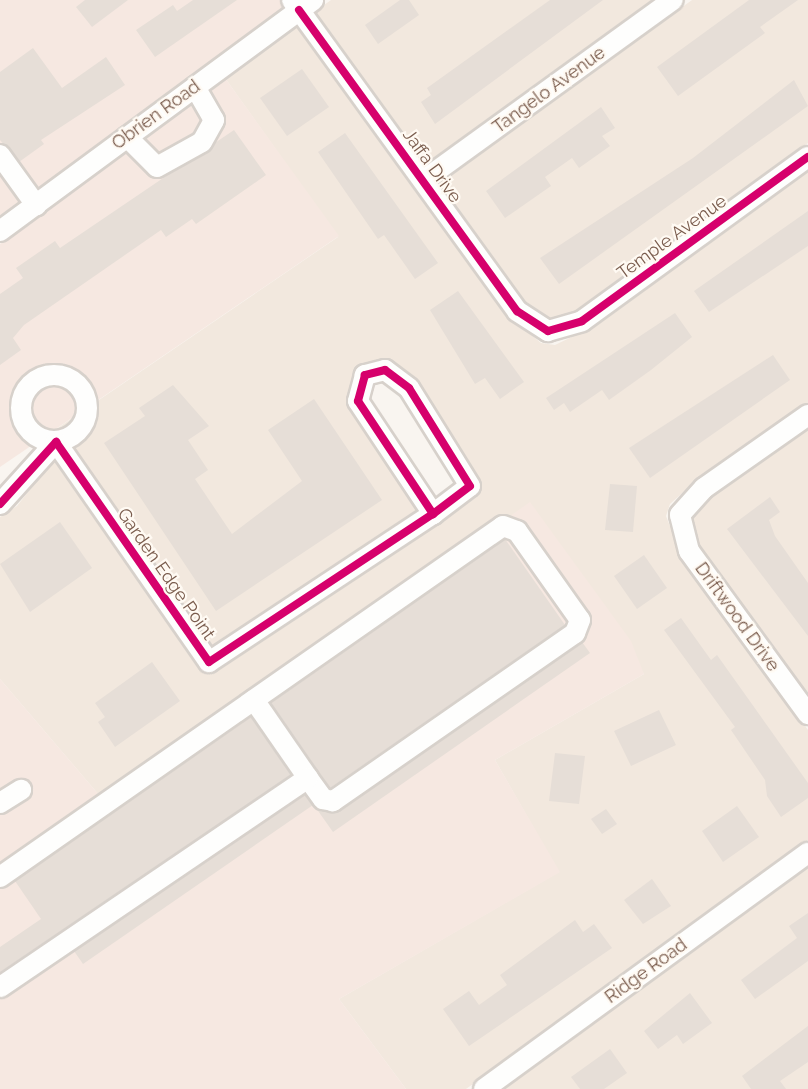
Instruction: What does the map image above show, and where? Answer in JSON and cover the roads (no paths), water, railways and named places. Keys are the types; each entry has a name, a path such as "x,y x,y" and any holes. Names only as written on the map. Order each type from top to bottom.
{"street":[{"name":"Tangelo Avenue","path":"424,180 674,0"},
{"name":"Jaffa Drive","path":"301,3 517,311 548,331"},
{"name":"Obrien Road","path":"0,231 195,87 301,3"},
{"path":"127,137 157,167 202,142 215,127 214,120 195,87"},
{"path":"0,155 36,205"},
{"name":"Temple Avenue","path":"548,331 582,321 808,156"},
{"name":"Garden Edge Point","path":"0,504 56,442 209,662 433,514 470,486 409,388 385,370 365,375 358,402 433,514"},
{"name":"Driftwood Drive","path":"808,415 704,488 680,515 689,551 808,714"},
{"path":"0,877 503,526 517,531 580,620 575,633 333,801 323,799 254,700"},
{"path":"0,987 308,778"},
{"path":"0,803 21,790"},
{"name":"Ridge Road","path":"484,1089 808,853"}]}
